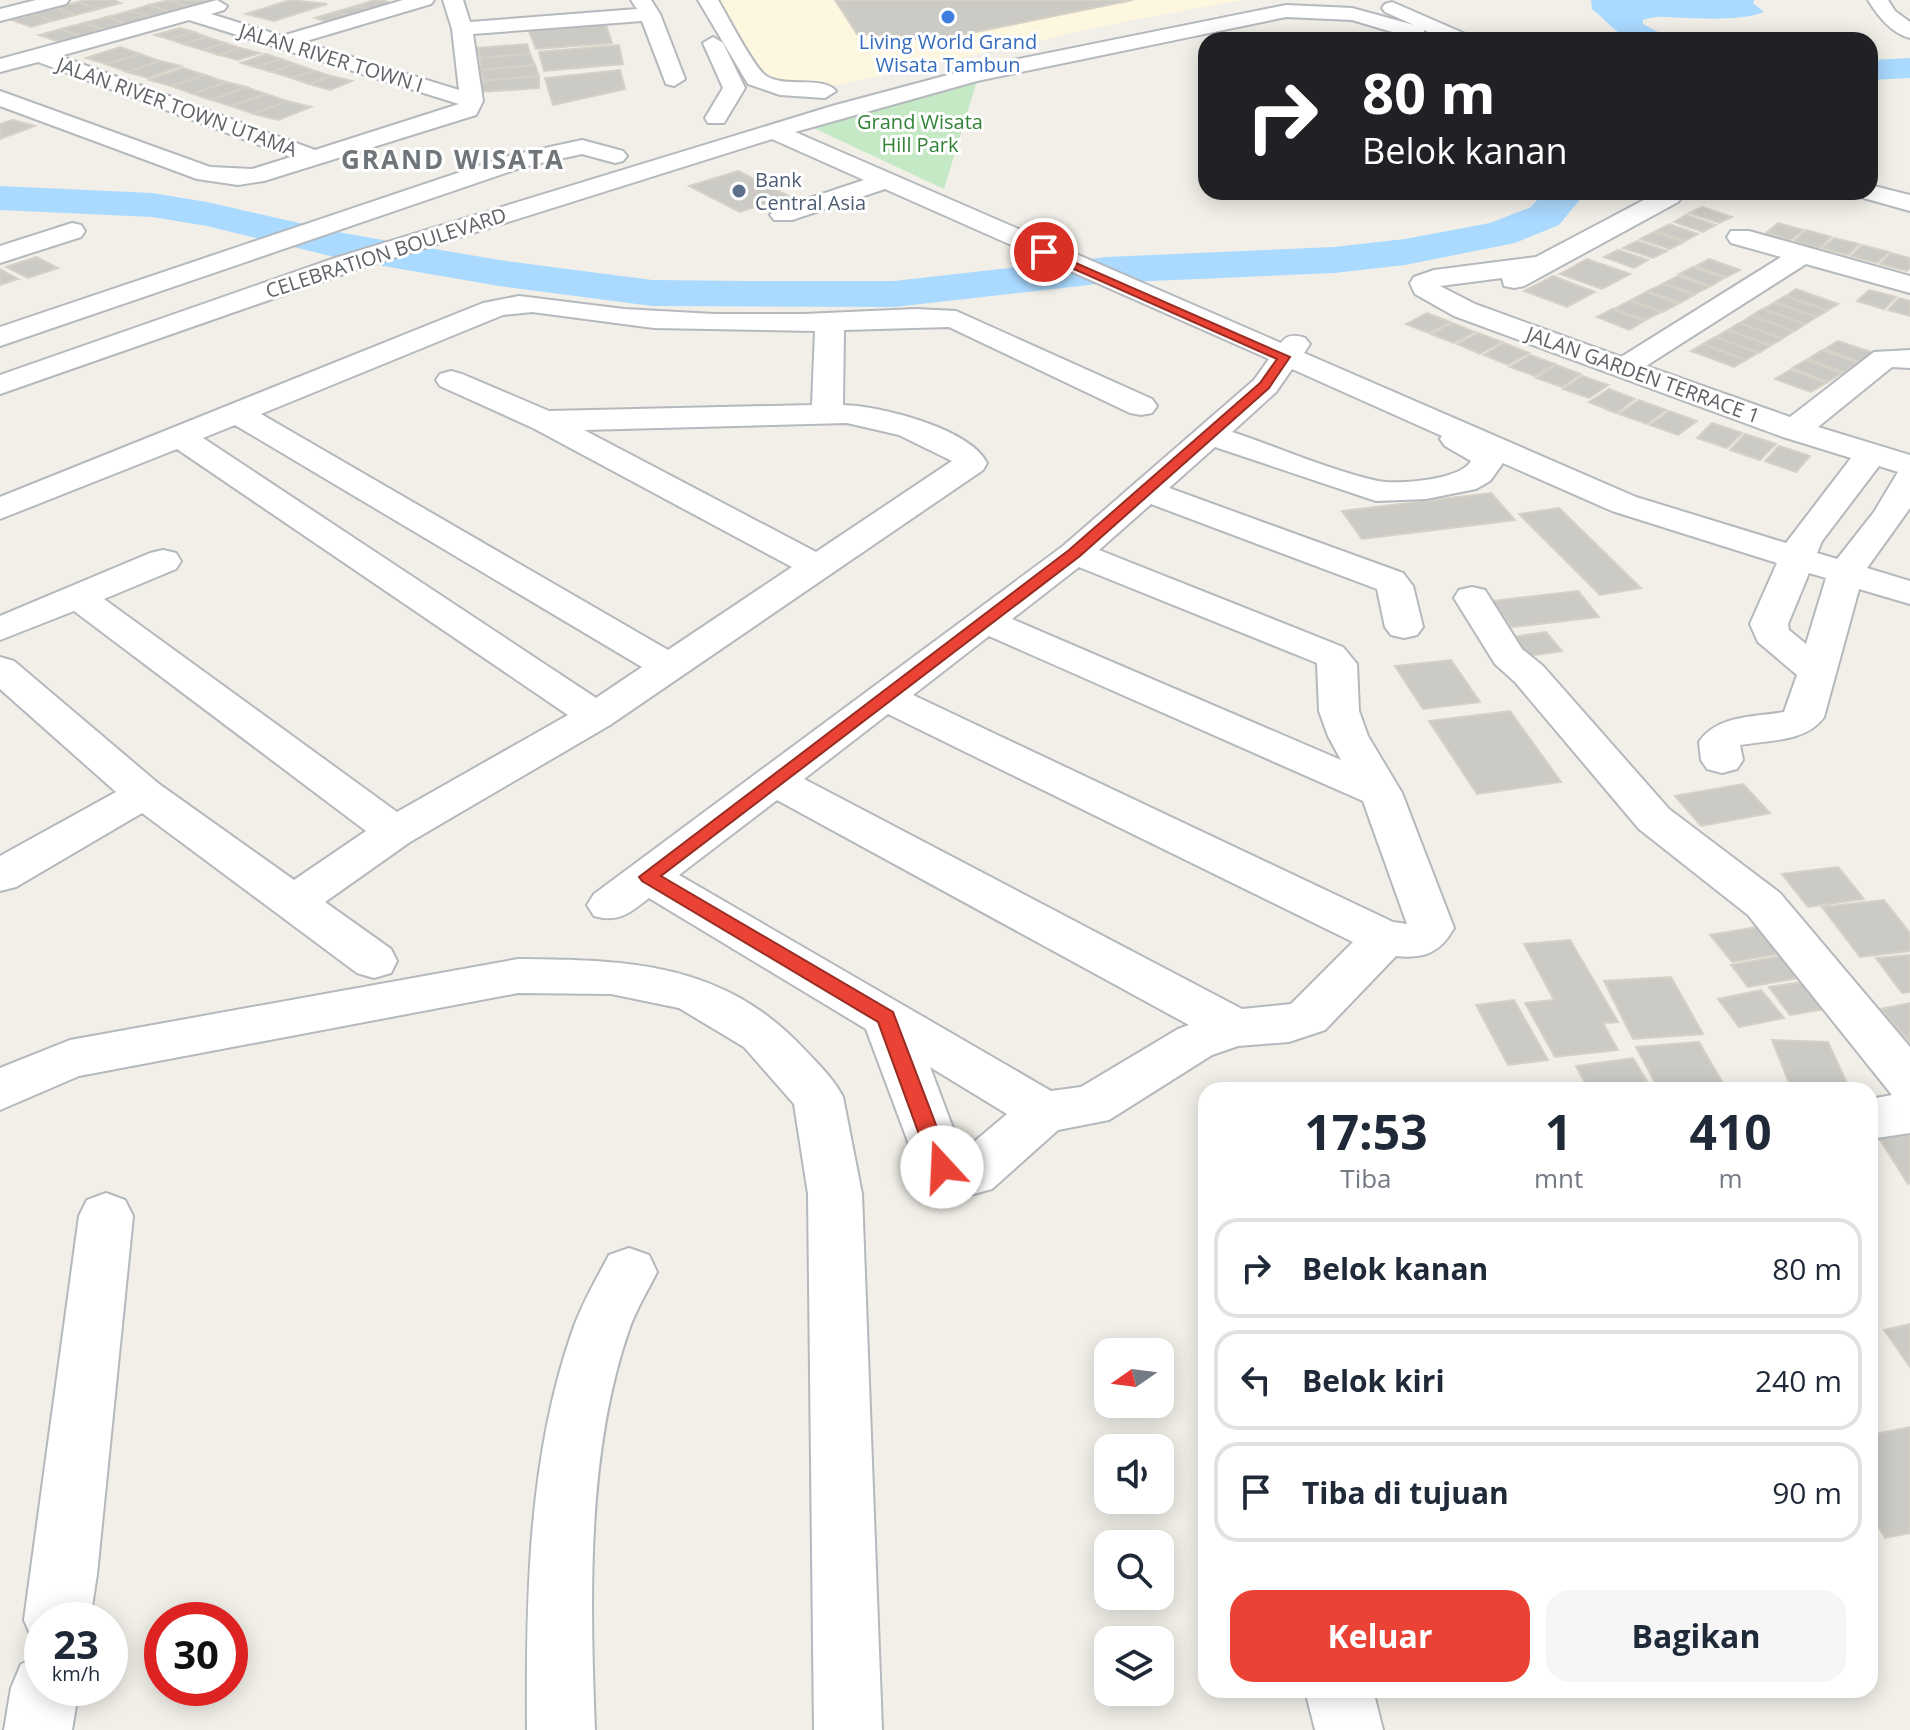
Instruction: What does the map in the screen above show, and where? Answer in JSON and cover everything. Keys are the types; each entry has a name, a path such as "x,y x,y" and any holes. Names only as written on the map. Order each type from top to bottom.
{"street":[{"path":"0,7 27,0"},
{"path":"0,15 59,0"},
{"path":"4,62 239,0"},
{"path":"282,42 424,0"},
{"path":"0,98 217,177 255,176 468,110 472,101 462,29 453,0"},
{"path":"690,0 733,80 731,94 716,118"},
{"path":"708,0 756,79 780,88 840,94 1132,27 1267,0"},
{"path":"1132,27 1292,0"},
{"path":"1230,21 1234,17 1331,0"},
{"path":"1359,0 1416,32"},
{"path":"1374,0 1445,32"},
{"path":"1878,0 1888,15 1910,32"},
{"path":"462,29 646,7 674,79"},
{"path":"771,105 974,75 1230,21 1323,8 1348,11 1411,32"},
{"name":"JALAN RIVER TOWN I","path":"190,14 472,101"},
{"name":"JALAN RIVER TOWN UTAMA","path":"38,55 316,158"},
{"name":"CELEBRATION BOULEVARD","path":"0,385 327,251 392,249 775,132 803,123 840,94"},
{"path":"687,129 743,111"},
{"path":"803,123 1100,268 1289,376 1792,570"},
{"path":"775,132 1100,268"},
{"name":"CELEBRATION BOULEVARD","path":"0,362 644,145"},
{"path":"0,337 272,244 327,251 517,161 562,150 594,149 615,156"},
{"path":"1878,179 1910,188"},
{"path":"783,215 886,181"},
{"path":"1878,194 1910,203"},
{"path":"1462,308 1663,200"},
{"path":"0,255 72,231"},
{"path":"1740,237 1910,285"},
{"path":"0,413 345,288 327,251"},
{"path":"1623,368 1802,255"},
{"name":"JALAN GARDEN TERRACE 1","path":"1540,265 1448,276 1424,283 1430,293 1462,308 1794,430 1910,465"},
{"path":"0,509 493,309 516,303 540,303 626,318 830,322 928,317 956,320 1141,406"},
{"path":"827,413 830,322"},
{"path":"1794,430 1885,358 1910,359"},
{"path":"610,905 1075,553 1211,435 1289,376"},
{"path":"1211,435 1376,491 1398,493 1472,479 1484,470 1488,458 1468,443 1289,376"},
{"path":"451,380 544,421 816,566"},
{"path":"235,412 669,667"},
{"path":"294,902 395,832 596,716 971,463 968,457 915,427 887,418 827,413 544,421"},
{"path":"179,436 596,716"},
{"path":"1816,671 1771,634 1769,624 1792,570 1871,454"},
{"path":"1722,760 1719,742 1728,734 1796,723 1804,717 1847,574 1910,479"},
{"path":"1147,491 1390,581 1395,586 1404,627"},
{"path":"885,697 1385,938 1418,941 1427,935 1431,928 1381,793 1348,736 1339,711 1338,664 1330,655 1075,553"},
{"path":"1741,558 1792,570 1847,574 1910,573"},
{"path":"0,629 163,561"},
{"path":"1847,574 1910,593"},
{"path":"1847,574 1910,612"},
{"path":"78,597 395,832"},
{"path":"1472,598 1508,656 1529,674 1631,794 1654,819 1764,904 1910,1082"},
{"path":"986,621 1381,793"},
{"path":"0,669 144,794 374,961"},
{"path":"774,781 1236,1028"},
{"path":"0,876 144,794"},
{"path":"648,877 1045,1112"},
{"path":"886,1017 942,1167 955,1177 973,1174 1045,1112 1091,1106 1195,1042 1236,1028 1289,1024 1308,1017 1385,938"},
{"path":"10,1072 518,976 611,977 692,993 761,1034 818,1097 835,1194 848,1730"},
{"path":"1878,1118 1910,1113"},
{"path":"60,1602 106,1216"},
{"path":"561,1730 559,1675 571,1471 586,1384 601,1330 629,1272"},
{"path":"1341,1698 1349,1730"},
{"path":"38,1730 42,1706"}],"shaded area":[{"path":"720,0 1243,0 1127,21 838,85 775,81 757,71"}],"green space":[{"name":"Grand Wisata Hill Park","path":"979,74 944,189 803,123"}],"water":[{"path":"1591,0 1754,0 1753,3 1764,12 1727,18 1649,18 1643,20 1643,24 1658,32 1618,32 1592,9"}],"building":[{"path":"169,0 189,7 170,12 149,5"},
{"path":"169,0 211,0 189,7"},
{"path":"290,0 327,4 274,21 246,14"},
{"path":"375,0 399,6 376,12 356,6"},
{"name":"Living World Grand Wisata Tambun","path":"835,0 1133,0 922,43 915,38 857,34"},
{"path":"78,2 121,3 98,9"},
{"path":"78,2 98,9 75,15 56,8"},
{"path":"149,5 170,12 150,17 130,11"},
{"path":"356,6 376,12 357,18 335,12"},
{"path":"56,8 75,15 52,21 33,14"},
{"path":"130,11 150,17 127,24 107,17"},
{"path":"335,12 357,18 338,25 315,18"},
{"path":"33,14 52,21 31,27 12,20"},
{"path":"107,17 127,24 104,30 84,23"},
{"path":"605,22 612,43 536,49 528,29"},
{"path":"84,23 104,30 81,37 61,29"},
{"path":"180,28 194,32 169,39 155,35"},
{"path":"61,29 81,37 60,42 39,35"},
{"path":"194,32 207,37 183,44 169,39"},
{"path":"207,37 225,43 203,50 183,44"},
{"path":"225,43 240,48 219,55 203,50"},
{"path":"527,44 530,54 480,58 477,48"},
{"path":"619,45 623,64 544,71 539,52"},
{"path":"120,47 140,54 106,64 86,58"},
{"path":"240,48 260,53 238,60 219,55"},
{"path":"140,54 160,61 127,72 106,64"},
{"path":"266,54 281,59 255,67 241,63"},
{"path":"530,54 535,65 481,70 480,58"},
{"path":"281,59 295,64 271,72 255,67"},
{"path":"160,61 181,66 148,78 127,72"},
{"path":"295,64 315,71 292,78 271,72"},
{"path":"535,65 539,76 483,81 481,70"},
{"path":"183,68 205,75 171,86 149,80"},
{"path":"620,70 625,89 553,105 545,78"},
{"path":"315,71 331,76 309,84 292,78"},
{"path":"205,75 226,82 193,94 171,86"},
{"path":"331,76 352,81 330,90 309,84"},
{"path":"539,76 539,88 481,92 483,81"},
{"path":"226,82 246,87 211,100 193,94"},
{"path":"246,87 266,94 231,106 211,100"},
{"path":"266,94 287,101 254,114 231,106"},
{"path":"287,101 311,107 278,120 254,114"},
{"path":"13,120 35,126 0,139 0,124"},
{"name":"Bank Central Asia","path":"738,171 789,196 740,212 689,186"},
{"path":"1702,207 1732,217 1719,223 1689,213"},
{"path":"1686,215 1716,225 1703,232 1674,222"},
{"path":"1778,223 1803,230 1791,240 1766,233"},
{"path":"1669,224 1698,234 1685,241 1656,231"},
{"path":"1806,230 1831,237 1819,248 1794,241"},
{"path":"1654,232 1684,242 1670,249 1640,239"},
{"path":"1834,238 1859,244 1848,255 1822,248"},
{"path":"1637,241 1667,251 1653,258 1623,248"},
{"path":"1862,245 1889,252 1877,263 1851,256"},
{"path":"1618,250 1648,260 1634,268 1604,257"},
{"path":"1891,253 1910,258 1910,268 1907,271 1880,264"},
{"path":"36,257 58,268 28,278 6,267"},
{"path":"1587,259 1630,274 1602,289 1560,274"},
{"path":"1709,259 1740,270 1727,277 1696,266"},
{"path":"1693,267 1724,278 1711,286 1679,274"},
{"path":"0,269 18,279 0,285"},
{"path":"1553,276 1595,292 1567,307 1524,291"},
{"path":"1678,276 1709,287 1695,294 1664,283"},
{"path":"1663,284 1694,295 1680,303 1648,291"},
{"path":"1796,289 1838,304 1828,310 1786,296"},
{"path":"1869,290 1896,297 1884,309 1857,301"},
{"path":"1646,292 1678,304 1663,312 1631,300"},
{"path":"1785,296 1827,311 1817,317 1775,302"},
{"path":"1899,298 1910,301 1910,316 1888,310"},
{"path":"1629,301 1661,312 1646,320 1614,309"},
{"path":"1774,303 1816,317 1806,324 1763,309"},
{"path":"1612,309 1644,321 1629,330 1597,317"},
{"path":"1762,309 1805,324 1795,331 1751,316"},
{"path":"1427,313 1450,322 1429,333 1406,324"},
{"path":"1751,316 1794,331 1783,338 1740,323"},
{"path":"1452,323 1475,332 1454,343 1431,334"},
{"path":"1739,323 1782,339 1771,345 1728,330"},
{"path":"1727,330 1770,346 1759,353 1716,337"},
{"path":"1478,333 1502,342 1480,354 1457,344"},
{"path":"1715,337 1758,353 1746,360 1703,344"},
{"path":"1838,341 1874,353 1861,362 1825,349"},
{"path":"1504,343 1529,353 1508,365 1484,355"},
{"path":"1703,344 1746,360 1734,367 1691,351"},
{"path":"1822,350 1858,363 1844,372 1808,359"},
{"path":"1530,355 1555,364 1535,376 1510,367"},
{"path":"1806,360 1842,373 1828,382 1792,368"},
{"path":"1556,365 1581,374 1562,387 1536,378"},
{"path":"1790,370 1826,383 1811,392 1775,379"},
{"path":"1582,376 1608,385 1589,398 1563,389"},
{"path":"1609,389 1635,399 1616,413 1589,402"},
{"path":"1639,400 1666,410 1647,424 1619,414"},
{"path":"1669,411 1697,421 1678,435 1650,425"},
{"path":"1712,423 1742,433 1727,448 1697,438"},
{"path":"1745,434 1776,444 1760,460 1730,450"},
{"path":"1779,446 1810,456 1796,472 1765,461"},
{"path":"1491,493 1515,520 1362,539 1342,511"},
{"path":"1559,508 1641,588 1600,595 1519,514"},
{"path":"1578,591 1599,617 1512,627 1492,601"},
{"path":"1546,632 1562,651 1529,656 1513,637"},
{"path":"1451,660 1480,702 1423,709 1395,666"},
{"path":"1510,711 1561,782 1477,794 1429,721"},
{"path":"1743,784 1770,813 1701,826 1675,796"},
{"path":"1838,867 1864,899 1808,907 1782,874"},
{"path":"1884,900 1910,933 1910,951 1860,957 1822,907"},
{"path":"1774,924 1796,951 1732,962 1710,935"},
{"path":"1570,940 1618,1022 1603,1023 1618,1050 1555,1057 1525,1003 1554,1000 1524,944"},
{"path":"1798,953 1816,975 1748,987 1731,965"},
{"path":"1910,955 1910,992 1902,993 1876,958"},
{"path":"1671,977 1703,1034 1633,1039 1604,981"},
{"path":"1815,980 1837,1007 1790,1015 1769,987"},
{"path":"1761,990 1784,1018 1739,1027 1718,999"},
{"path":"1514,1000 1548,1060 1508,1065 1476,1005"},
{"path":"1910,1003 1910,1042 1881,1009"},
{"path":"1772,1040 1828,1042 1846,1082 1789,1082"},
{"path":"1699,1042 1722,1082 1655,1082 1636,1047"},
{"path":"1633,1058 1647,1082 1585,1082 1576,1066"},
{"path":"1910,1135 1910,1183 1908,1184 1879,1138"},
{"path":"1910,1324 1910,1367 1884,1330"},
{"path":"1910,1427 1910,1533 1885,1538 1878,1526 1878,1433"}],"waterway":[{"path":"1878,70 1910,68"},
{"path":"0,198 152,205 207,214 343,246 499,273 652,293 746,294 894,294 1106,270 1334,260 1405,252 1500,234 1545,216 1559,200"}],"place":[{"name":"Living World Grand Wisata Tambun","path":"948,17"},
{"name":"Bank Central Asia","path":"739,191"}],"district":[{"name":"GRAND WISATA","path":"453,160"}],"route":[{"path":"942,1167 886,1017 648,877 1075,553 1265,386 1284,357 1044,252"}]}
